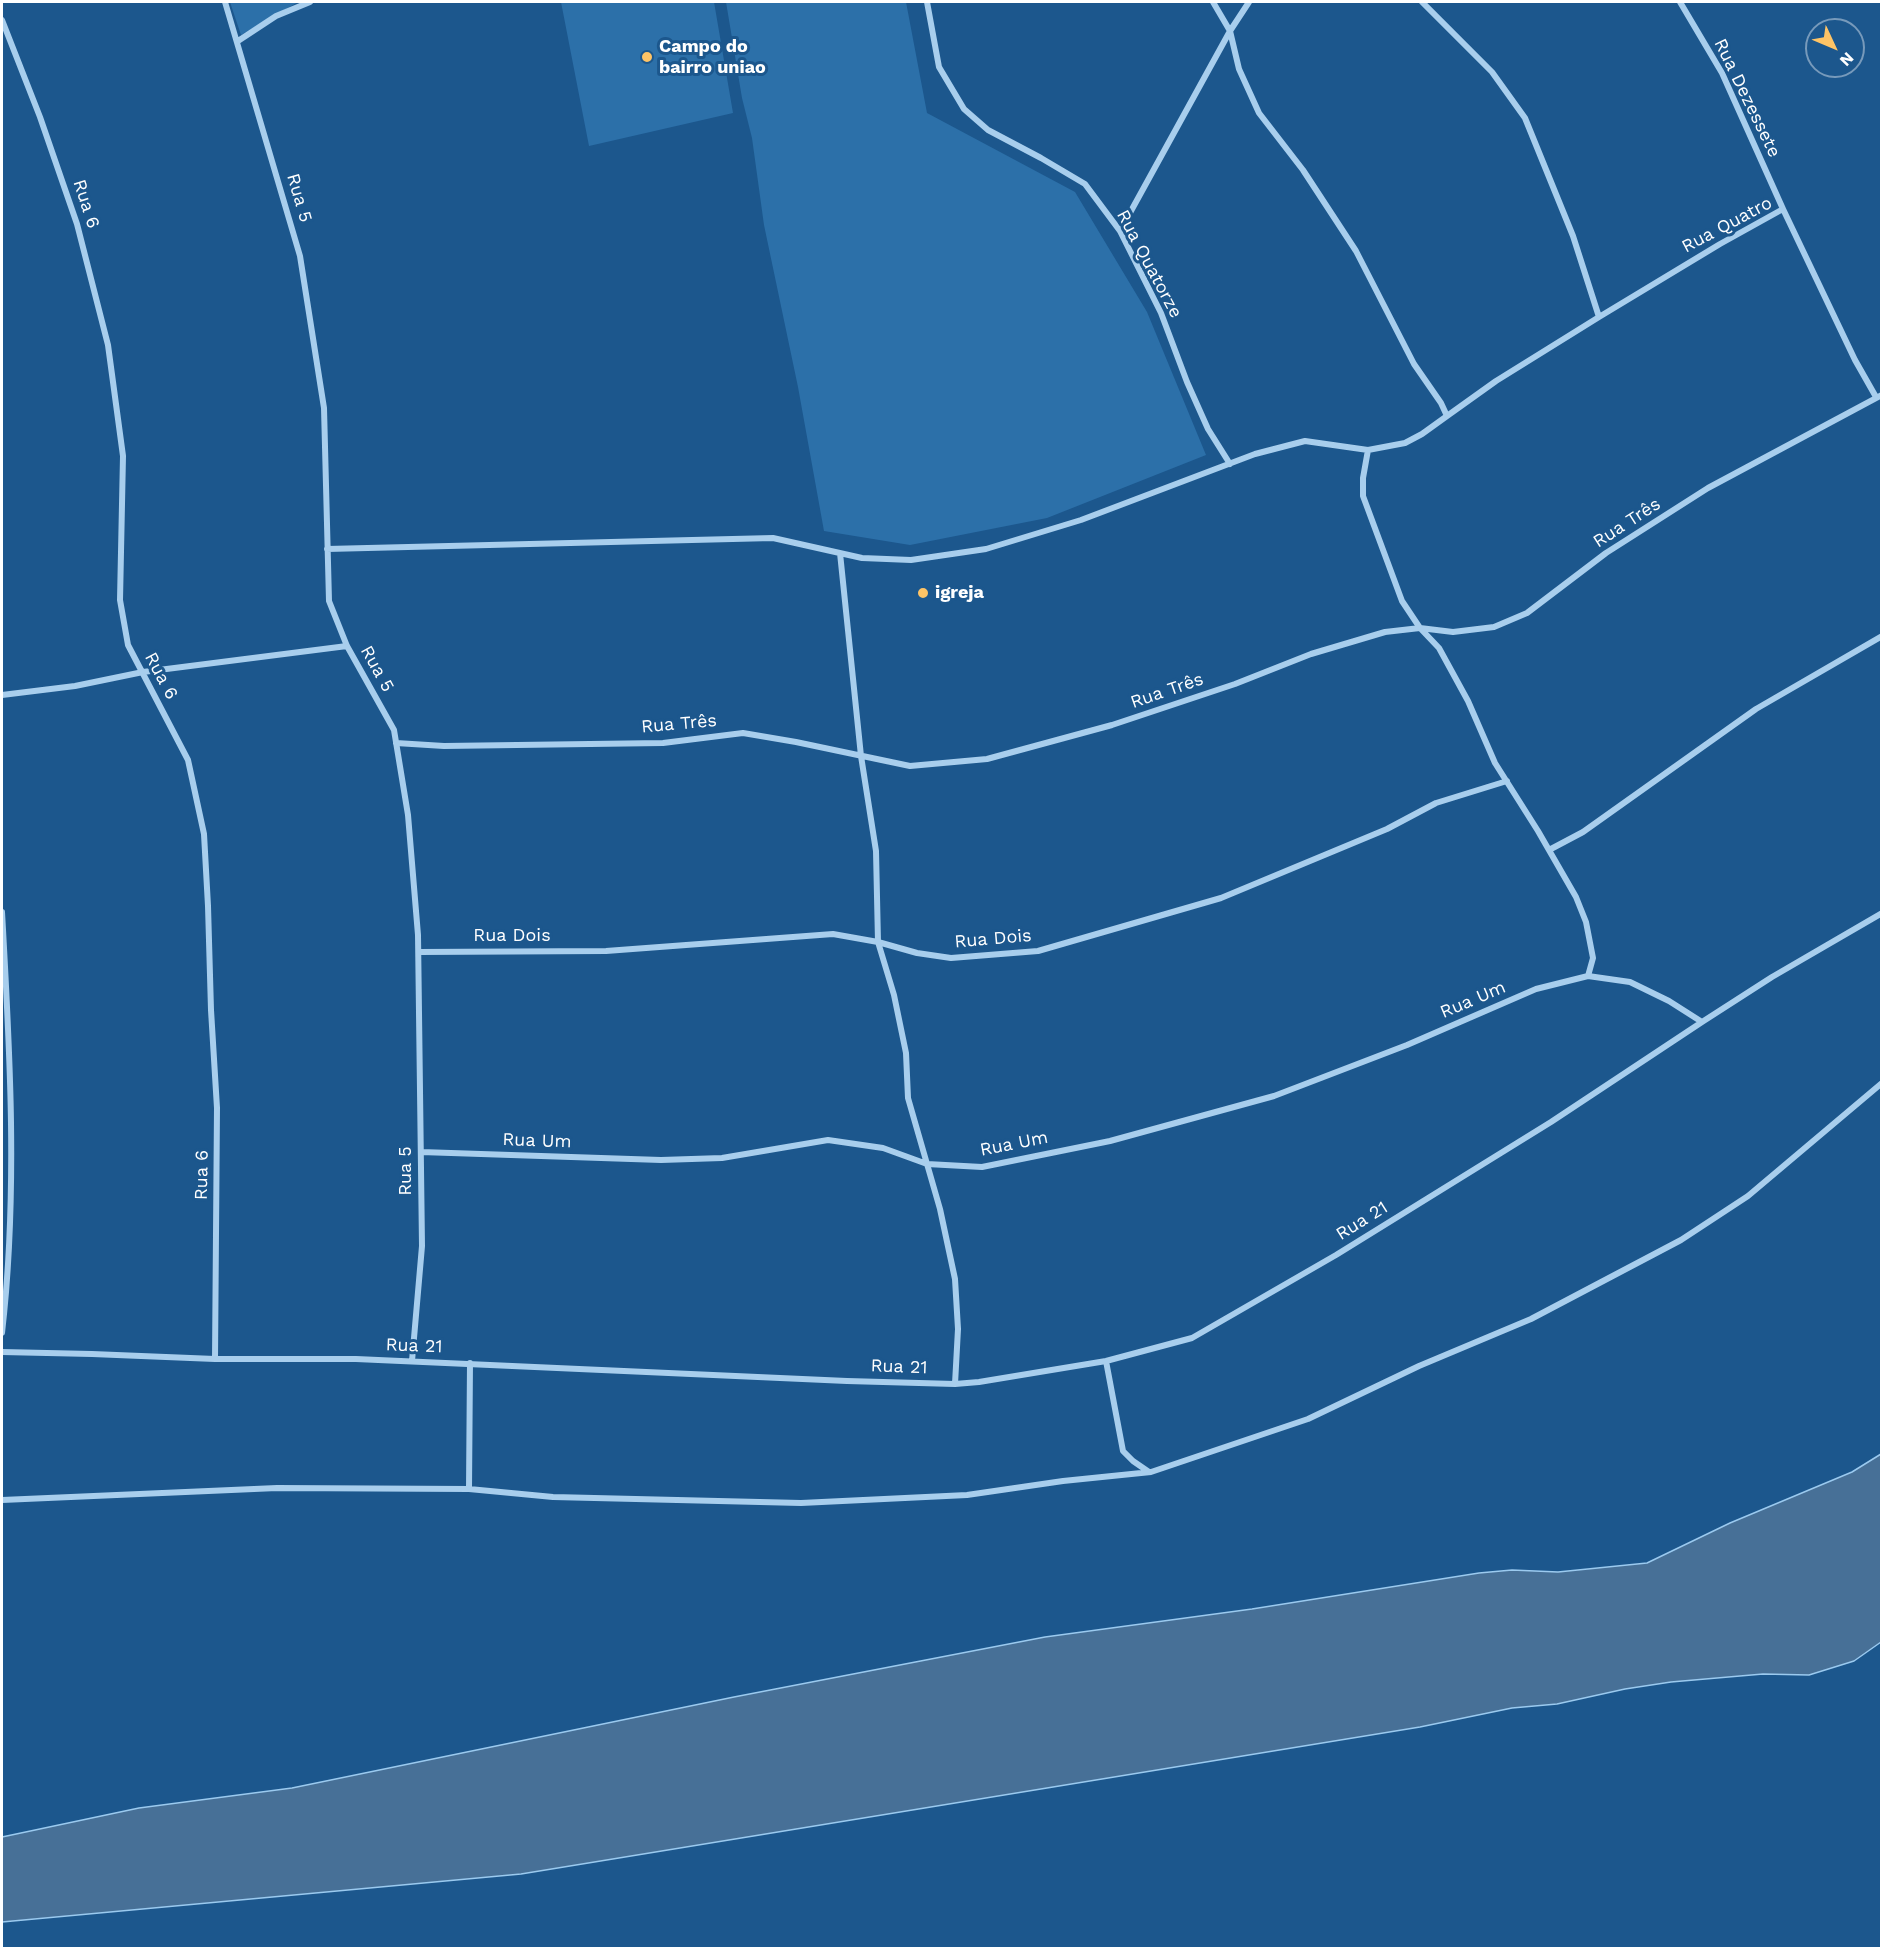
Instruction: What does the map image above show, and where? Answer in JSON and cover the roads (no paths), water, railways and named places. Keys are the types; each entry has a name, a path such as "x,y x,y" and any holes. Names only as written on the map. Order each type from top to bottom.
{"street":[{"name":"Rua 5","path":"225,2 300,256 324,408 329,601 347,646 394,730 408,815 419,952 422,1246 412,1361"},
{"path":"238,41 276,16 310,2"},
{"name":"Rua Quatorze","path":"927,2 939,67 964,109 988,130 1085,184 1120,231 1161,313 1187,382 1208,429 1230,464"},
{"path":"1213,2 1230,31 1239,69 1259,112 1303,170 1356,251 1414,364 1441,403 1447,416"},
{"path":"1120,231 1230,31 1249,2"},
{"path":"1422,2 1492,72 1525,118 1573,236 1599,317"},
{"name":"Rua Dezessete","path":"1680,2 1722,73 1783,209"},
{"name":"Rua 6","path":"2,20 40,117 77,224 108,345 123,456 120,600 128,645 188,760 204,834 211,1010 218,1108 215,1359"},
{"name":"Rua Quatro","path":"327,549 772,538 862,558 911,560 986,549 1081,519 1255,454 1305,441 1368,450 1405,443 1422,434 1496,381 1599,317 1783,209 1854,360 1879,396"},
{"name":"Rua Três","path":"396,743 444,746 663,743 743,733 910,766 987,759 1112,725 1234,684 1311,654 1385,632 1420,628 1453,632 1494,627 1527,613 1606,553 1708,488 1879,396"},
{"path":"1368,450 1362,478 1363,496 1402,601 1420,628 1439,648 1468,701 1496,763 1576,897 1586,922 1593,958 1588,976 1630,982 1669,1001 1702,1022"},
{"path":"840,554 861,756 876,851 878,942 894,995 906,1053 908,1098 940,1209 955,1280 958,1329 955,1384"},
{"path":"1549,850 1583,832 1756,709 1881,636"},
{"path":"2,695 75,686 143,672 347,646"},
{"name":"Rua Dois","path":"419,952 606,951 833,934 878,942 917,953 951,958 1038,951 1221,898 1387,830 1436,803 1507,781"},
{"path":"2,912 10,1052 11,1175 7,1282 2,1333"},
{"name":"Rua 21","path":"2,1352 215,1359 356,1359 955,1384 1106,1361 1192,1338 1336,1255 1551,1122 1772,977 1881,913"},
{"name":"Rua Um","path":"421,1152 661,1160 722,1158 828,1140 884,1148 927,1164 982,1167 1110,1141 1263,1099 1407,1045 1536,989 1588,976"},
{"path":"2,1500 278,1488 469,1490 553,1497 801,1503 967,1495 1063,1481 1150,1472 1308,1419 1419,1366 1531,1319 1671,1245 1748,1196 1881,1083"},
{"path":"1106,1361 1123,1451 1132,1461 1150,1472"},
{"path":"469,1490 470,1363"}],"place":[{"name":"Campo do bairro uniao","path":"647,57"},
{"name":"igreja","path":"923,593"}]}
